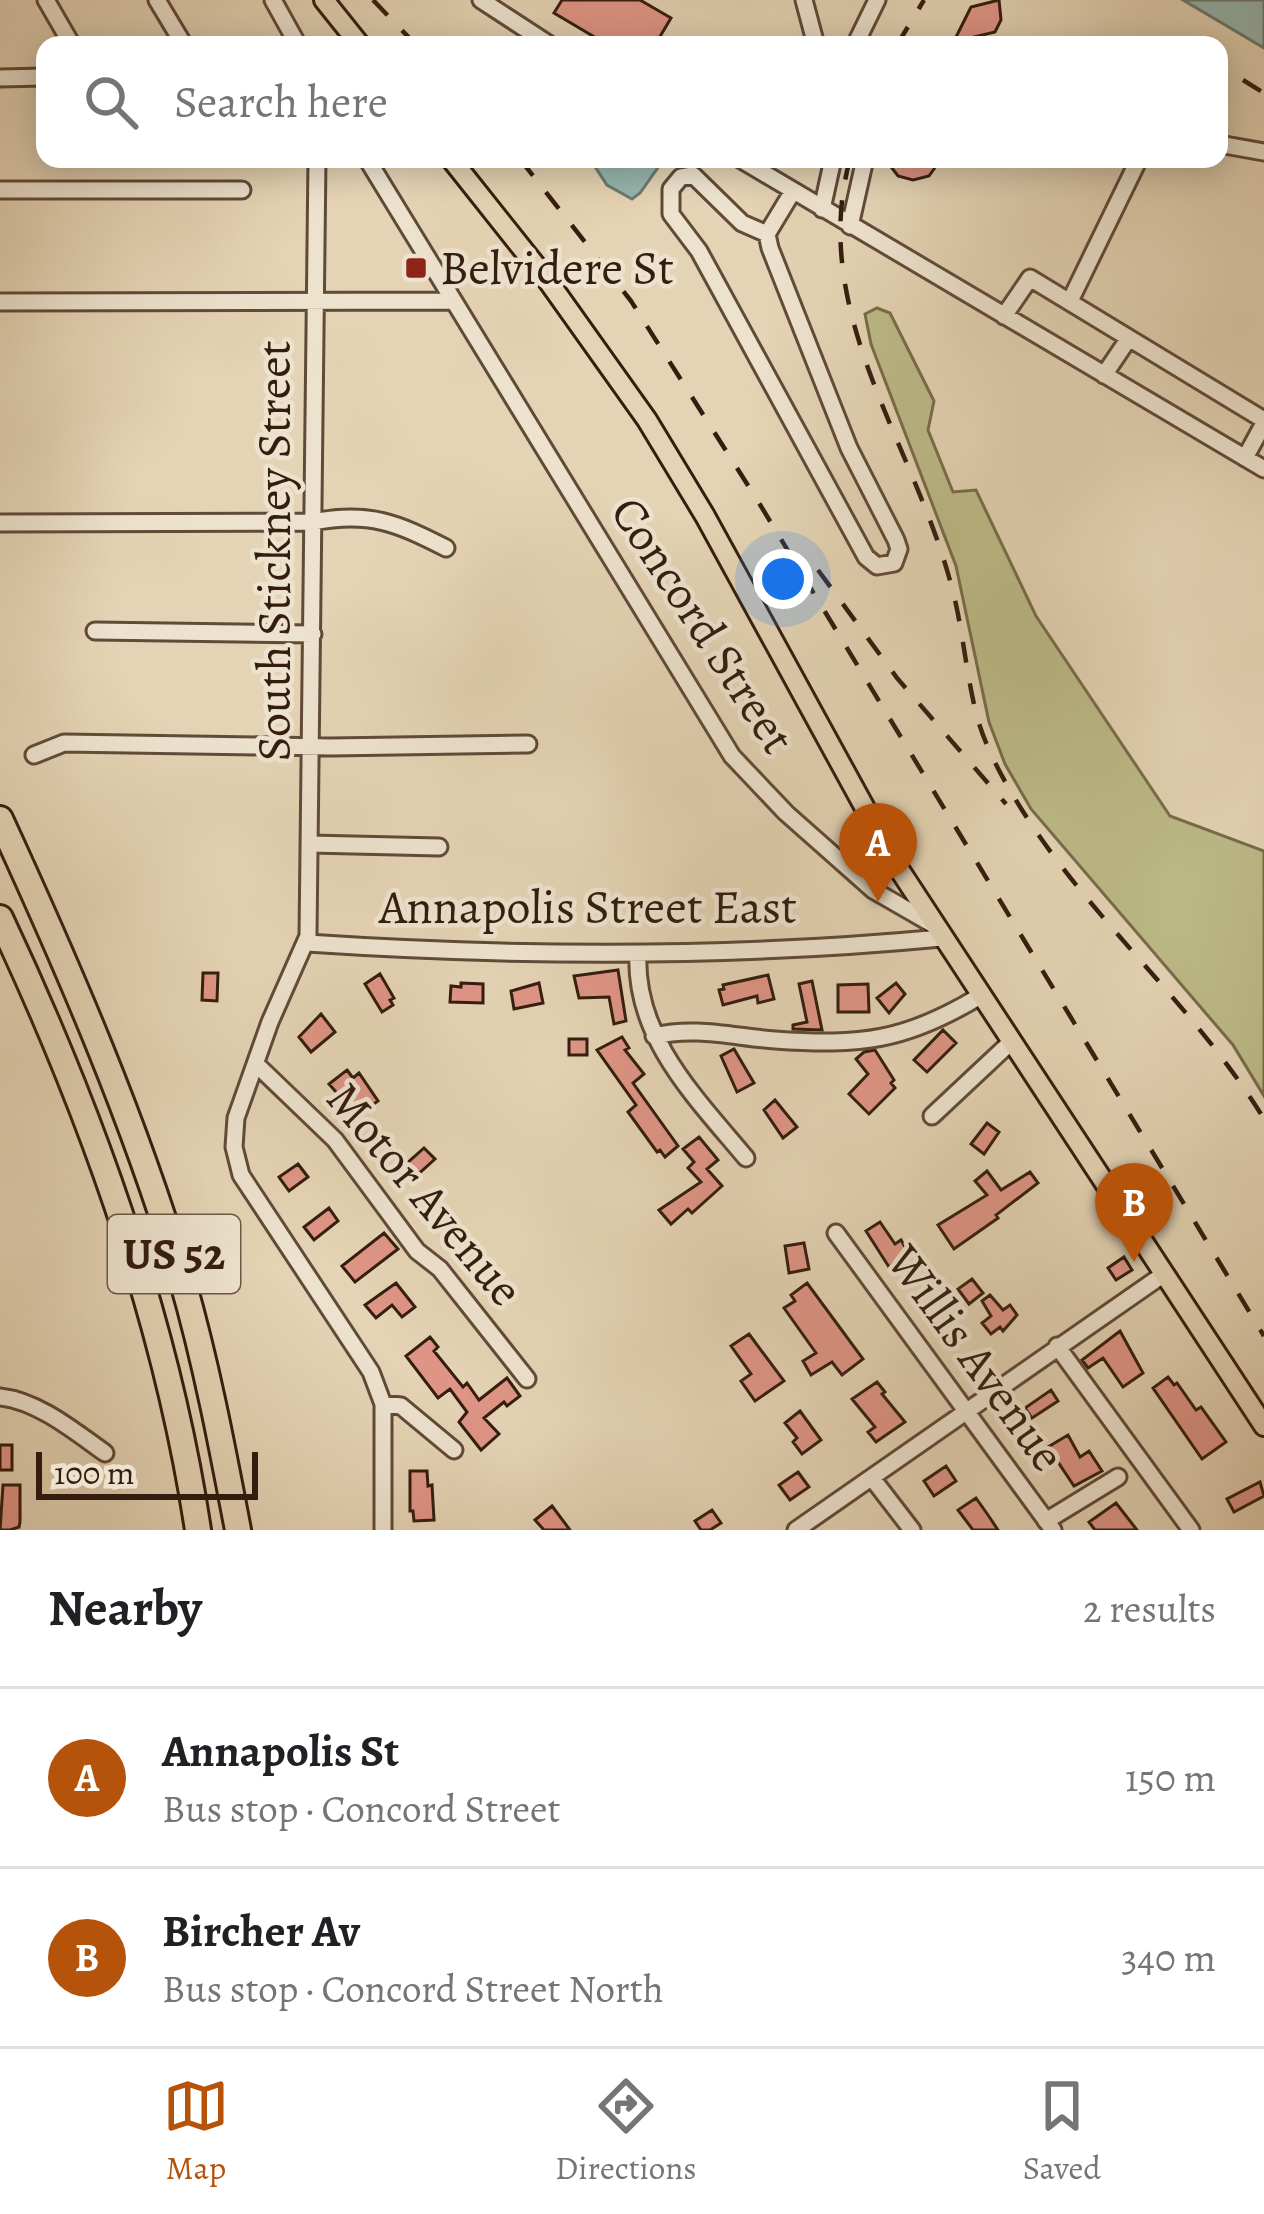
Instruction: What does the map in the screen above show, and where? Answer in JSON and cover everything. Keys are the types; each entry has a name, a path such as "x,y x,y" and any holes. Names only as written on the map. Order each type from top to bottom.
{"highway":[{"name":"US 52","path":"0,819 76,989 147,1172 183,1282 238,1530"},
{"name":"US 52","path":"0,918 93,1134 124,1227 179,1423 198,1530"}],"main road":[{"path":"324,0 353,36"},
{"name":"Concord Street","path":"458,168 548,281 647,420 937,931"},
{"path":"937,931 1264,1426"}],"street":[{"path":"46,0 67,36"},
{"path":"157,0 179,36"},
{"path":"273,0 293,36"},
{"path":"481,0 536,36"},
{"path":"804,0 814,36"},
{"path":"859,36 877,0"},
{"path":"0,77 36,77"},
{"path":"1228,146 1264,152"},
{"name":"South Stickney Street","path":"307,944 317,168"},
{"name":"Concord Street","path":"372,168 732,756 786,813 873,890 937,931"},
{"path":"755,168 1264,470"},
{"path":"822,209 831,168"},
{"path":"850,226 863,168"},
{"path":"1070,301 1135,168"},
{"path":"693,175 742,223 767,234 849,448 896,540 899,549 894,563 877,566 866,556 710,270 671,214 671,189 681,177 693,175"},
{"path":"0,190 242,190"},
{"path":"767,234 793,190"},
{"path":"1004,316 1030,278 1070,301 1264,421 1245,458"},
{"path":"0,302 453,301"},
{"path":"1104,375 1129,338"},
{"path":"0,523 313,523 372,517 446,548"},
{"path":"95,631 314,634"},
{"path":"34,755 64,743 528,744"},
{"path":"310,844 439,847"},
{"name":"Annapolis Street East","path":"307,944 638,954 937,931"},
{"path":"307,944 270,1022 236,1118 234,1147 241,1175 370,1372 383,1404 383,1530"},
{"path":"638,954 639,988 654,1036 687,1087 746,1158"},
{"path":"654,1036 697,1031 853,1044 920,1030 980,996"},
{"path":"932,1116 1011,1042"},
{"name":"Motor Avenue","path":"257,1065 335,1140 417,1251 440,1269 527,1379"},
{"name":"Willis Avenue","path":"836,1233 1050,1526"},
{"path":"796,1530 1164,1274"},
{"path":"1057,1346 1192,1530"},
{"path":"0,1397 14,1398 64,1424 105,1453"},
{"path":"383,1404 401,1406 454,1450"},
{"path":"1050,1526 1118,1477"},
{"path":"872,1478 912,1530"}],"shaded area":[{"path":"877,308 890,313 934,401 928,430 953,492 976,490 1036,616 1170,816 1264,851 1264,1096 1233,1045 1031,809 1005,764 989,722 956,566 871,344 865,314"}],"water":[{"path":"1183,0 1264,0 1264,48"},
{"path":"596,168 658,168 632,199 607,185"}],"building":[{"path":"562,0 640,0 671,18 660,36 593,36 554,13"},
{"path":"999,0 1001,20 995,32 956,36 971,7"},
{"path":"892,168 935,168 929,176 913,180 898,176"},
{"path":"618,970 626,1021 614,1024 609,997 579,998 574,976"},
{"path":"203,973 218,973 217,1001 202,1000"},
{"path":"380,974 394,998 390,1000 393,1005 382,1012 365,984"},
{"path":"768,975 774,999 758,1003 757,996 723,1005 719,990 723,985"},
{"path":"812,981 822,1030 793,1029 807,1022 799,984"},
{"path":"461,983 483,984 483,1003 450,1002 451,986 461,987"},
{"path":"539,983 543,1003 514,1009 511,991"},
{"path":"896,983 905,994 889,1013 877,998"},
{"path":"868,984 869,1012 838,1012 838,985"},
{"path":"321,1014 335,1032 311,1052 299,1037"},
{"path":"943,1030 956,1043 927,1072 914,1060"},
{"path":"622,1037 629,1048 625,1050 644,1074 633,1083 678,1146 665,1157 628,1112 636,1105 597,1050"},
{"path":"569,1039 587,1039 587,1055 569,1055"},
{"path":"734,1049 754,1083 737,1092 721,1056"},
{"path":"875,1050 895,1088 869,1114 849,1094 868,1074 856,1059"},
{"path":"347,1070 353,1078 359,1073 378,1101 357,1116 329,1084"},
{"path":"775,1100 797,1127 783,1138 764,1110"},
{"path":"987,1123 999,1132 984,1154 971,1144"},
{"path":"699,1137 718,1160 707,1169 722,1186 692,1213 688,1209 671,1224 659,1210 701,1182 688,1168 694,1162 683,1149"},
{"path":"424,1148 435,1159 415,1177 405,1165"},
{"path":"298,1164 308,1177 289,1191 279,1177"},
{"path":"987,1171 1001,1190 1030,1172 1038,1183 954,1249 938,1225 987,1195 975,1181"},
{"path":"329,1208 338,1221 314,1240 304,1227"},
{"path":"880,1222 895,1244 901,1240 909,1254 889,1267 866,1231"},
{"path":"384,1233 398,1249 355,1282 342,1266"},
{"path":"804,1243 809,1269 789,1273 785,1246"},
{"path":"1124,1257 1132,1270 1116,1280 1108,1268"},
{"path":"972,1279 983,1293 969,1304 958,1289"},
{"path":"396,1283 415,1307 402,1317 392,1305 376,1318 365,1305"},
{"path":"807,1283 863,1359 842,1375 832,1362 811,1375 803,1361 816,1353 784,1308 795,1301 791,1295"},
{"path":"990,1295 1003,1310 1010,1305 1017,1315 1003,1331 1000,1327 991,1334 982,1323 991,1316 982,1301"},
{"path":"1120,1331 1143,1373 1123,1387 1103,1358 1088,1368 1082,1360"},
{"path":"749,1334 784,1381 755,1401 741,1381 751,1374 731,1346"},
{"path":"430,1337 438,1347 434,1351 479,1400 507,1378 520,1396 484,1418 499,1434 481,1450 459,1422 467,1412 450,1389 438,1398 406,1356"},
{"path":"1168,1377 1196,1410 1201,1407 1226,1442 1202,1459 1153,1388"},
{"path":"877,1382 905,1422 876,1442 868,1432 875,1427 852,1399"},
{"path":"1051,1390 1058,1401 1032,1418 1025,1408"},
{"path":"800,1411 821,1440 802,1454 785,1423"},
{"path":"1068,1435 1080,1457 1089,1451 1102,1471 1074,1486 1048,1447"},
{"path":"0,1445 12,1445 12,1470 0,1470"},
{"path":"946,1466 956,1481 934,1496 924,1481"},
{"path":"410,1471 427,1471 434,1520 414,1521"},
{"path":"798,1472 809,1487 790,1500 779,1485"},
{"path":"1260,1482 1264,1496 1234,1512 1227,1499"},
{"path":"3,1485 20,1485 19,1527 10,1530 0,1530"},
{"path":"976,1498 998,1530 973,1530 958,1510"},
{"path":"1116,1503 1137,1530 1095,1530 1089,1522"},
{"path":"552,1506 570,1530 544,1530 535,1520"},
{"path":"712,1510 721,1523 701,1530 695,1521"}],"railway":[{"path":"373,0 407,36"},
{"path":"902,36 924,0"},
{"path":"1243,80 1264,93"},
{"path":"527,168 631,301 756,498 1264,1336"},
{"path":"849,168 841,214 843,268 853,321 949,577 986,743 1009,789 1050,851 1207,1039 1264,1119"},
{"path":"818,570 897,678 1006,804"}],"place":[{"name":"Belvidere St","path":"416,268"},
{"name":"Annapolis St","path":"878,902"},
{"name":"Bircher Av","path":"1134,1262"}]}
